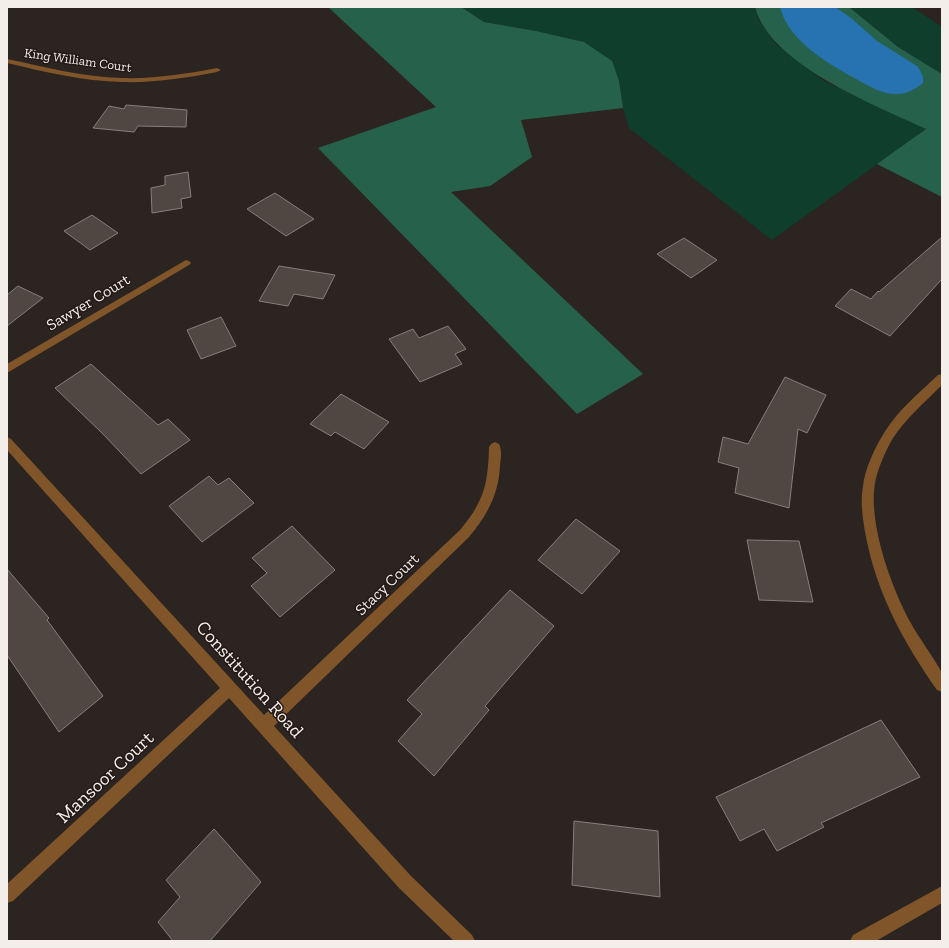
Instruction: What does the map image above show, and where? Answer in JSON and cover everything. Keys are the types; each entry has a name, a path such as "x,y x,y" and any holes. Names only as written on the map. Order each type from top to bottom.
{"street":[{"name":"King William Court","path":"7,61 90,76 136,80 160,79 217,70"},
{"name":"Sawyer Court","path":"7,369 186,262"},
{"path":"942,378 896,426 885,443 876,462 870,484 868,509 878,565 890,599 914,643 942,686"},
{"name":"Constitution Road","path":"7,442 405,882 466,941"},
{"name":"Stacy Court","path":"264,725 479,518 493,487 495,447"},
{"name":"Mansoor Court","path":"7,895 230,688"},
{"path":"859,941 942,894"}],"green space":[{"path":"328,7 461,7 484,22 536,31 584,42 612,61 619,81 623,108 521,120 532,157 490,186 451,192 643,374 577,414 318,148 436,107"},
{"path":"461,7 755,7 758,19 776,44 824,81 926,129 772,240 629,128 623,108 584,42 536,31 484,22"},
{"path":"755,7 849,7 898,47 942,74 942,197 877,164 926,129 853,95 802,65 781,47 765,28"},
{"path":"849,7 912,7 942,27 942,74 898,47"}],"water":[{"path":"780,7 835,7 851,18 877,41 917,66 922,74 923,83 911,91 898,94 882,92 867,85 835,67 812,51 792,31 784,19"}],"building":[{"path":"126,105 187,110 186,127 138,126 134,132 93,128 109,106 124,109"},
{"path":"188,172 191,197 181,199 182,208 152,213 151,188 165,185 165,176"},
{"path":"275,193 314,219 286,236 247,209"},
{"path":"92,215 118,233 90,250 64,231"},
{"path":"942,237 942,279 890,336 835,306 851,289 871,299 878,291 879,292"},
{"path":"684,238 717,260 691,278 657,254"},
{"path":"279,266 335,275 323,299 294,294 288,306 259,301"},
{"path":"18,286 43,298 7,326 7,295"},
{"path":"221,317 236,346 201,359 187,330"},
{"path":"448,326 466,349 455,354 462,364 420,382 389,339 413,329 419,338"},
{"path":"91,364 158,425 168,419 190,440 141,474 102,433 55,388"},
{"path":"785,377 826,395 807,433 798,429 789,508 735,493 739,468 718,462 723,437 748,444"},
{"path":"341,394 389,422 364,449 335,432 331,436 310,424"},
{"path":"209,476 218,485 229,478 254,503 202,542 169,506"},
{"path":"576,519 620,551 582,594 538,560"},
{"path":"292,526 335,570 280,617 251,586 267,573 252,558"},
{"path":"747,540 799,541 813,602 759,600"},
{"path":"7,569 49,618 47,620 103,696 59,732 7,655"},
{"path":"510,590 554,626 485,706 489,710 434,776 398,741 422,714 407,700"},
{"path":"881,720 920,777 821,823 824,827 777,851 764,829 740,841 716,797"},
{"path":"574,821 658,831 660,897 572,885"},
{"path":"214,829 261,882 210,941 173,941 158,922 180,897 166,880"}]}
